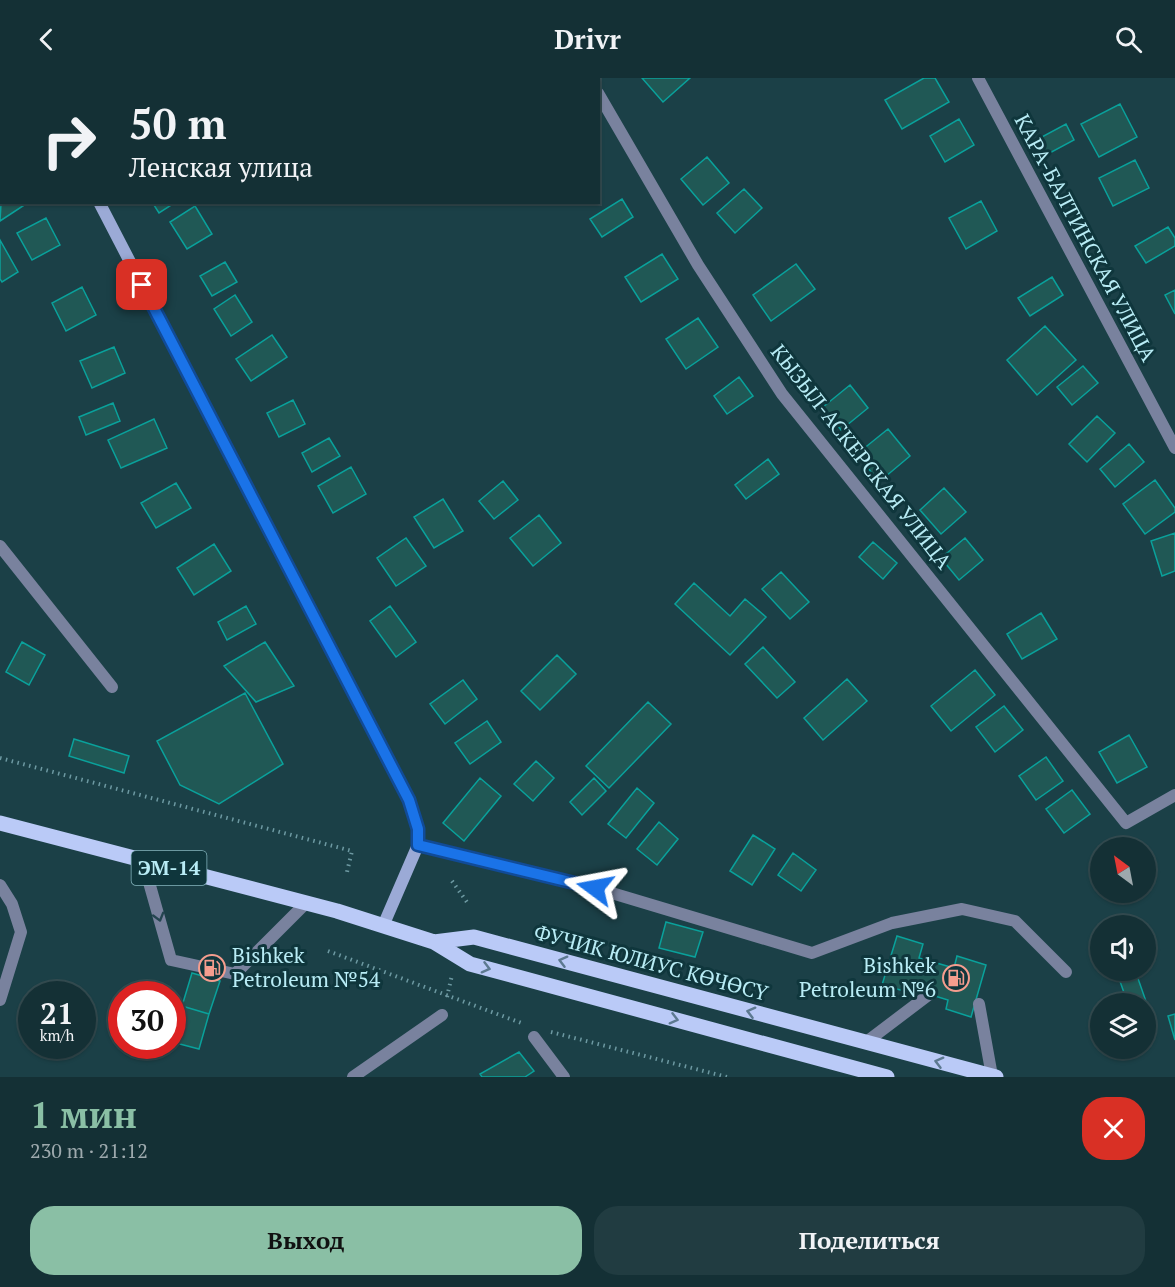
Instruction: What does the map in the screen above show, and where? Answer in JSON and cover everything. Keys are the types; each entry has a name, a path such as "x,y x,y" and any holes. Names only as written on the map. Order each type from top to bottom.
{"main road":[{"path":"100,204 409,800 418,829 418,845 383,926"},
{"name":"ФУЧИК ЮЛИУС КӨЧӨСҮ","path":"0,823 306,903 434,942 470,964 887,1077"},
{"name":"ФУЧИК ЮЛИУС КӨЧӨСҮ","path":"434,942 474,937 994,1076"}],"street":[{"name":"КАРА-БАЛТИНСКАЯ УЛИЦА","path":"978,78 1175,448"},
{"name":"КЫЗЫЛ-АСКЕРСКАЯ УЛИЦА","path":"600,96 698,265 782,394 1126,823 1175,795"},
{"path":"0,546 112,687"},
{"path":"418,845 595,888 812,953 892,923 962,909 1015,921 1066,972"},
{"path":"143,861 171,960 235,974 306,903"},
{"path":"0,885 12,904 21,932 0,1000"},
{"path":"865,1042 932,993"},
{"path":"979,1004 994,1076"},
{"path":"353,1077 442,1015"},
{"path":"534,1037 564,1077"}],"path":[{"path":"0,758 352,850 347,872"},
{"path":"452,881 469,905"},
{"path":"442,1015 452,973"}],"building":[{"path":"642,78 690,78 663,102"},
{"path":"924,78 935,78 949,102 902,129 885,100"},
{"path":"1120,104 1137,137 1099,157 1081,124"},
{"path":"959,119 974,145 945,162 930,136"},
{"path":"1066,124 1074,140 1046,155 1038,139"},
{"path":"707,157 729,183 703,205 681,179"},
{"path":"1135,160 1149,188 1113,206 1099,178"},
{"path":"744,189 762,208 735,233 717,213"},
{"path":"622,199 633,217 602,237 590,219"},
{"path":"981,201 997,231 966,249 949,218"},
{"path":"1,204 26,204 0,221"},
{"path":"153,204 173,204 159,213"},
{"path":"195,206 212,234 187,249 170,222"},
{"path":"46,218 60,245 32,260 17,233"},
{"path":"1168,227 1175,238 1175,246 1146,263 1135,246"},
{"path":"0,240 18,272 2,282 0,279"},
{"path":"662,254 678,279 641,302 625,277"},
{"path":"225,262 237,282 212,296 200,276"},
{"path":"796,264 815,289 771,321 753,295"},
{"path":"1052,277 1063,295 1030,316 1018,298"},
{"path":"82,287 96,315 66,331 52,303"},
{"path":"1175,290 1175,314 1165,295"},
{"path":"235,295 252,322 231,336 214,309"},
{"path":"698,318 718,347 686,369 666,339"},
{"path":"1045,326 1076,360 1037,395 1007,360"},
{"path":"272,335 287,357 251,381 236,359"},
{"path":"114,347 125,373 92,388 80,361"},
{"path":"1083,366 1098,383 1072,405 1057,387"},
{"path":"739,377 753,396 727,414 714,396"},
{"path":"850,385 868,408 841,430 823,407"},
{"path":"293,400 305,424 279,437 267,413"},
{"path":"113,403 120,421 86,435 79,417"},
{"path":"1097,416 1115,433 1087,462 1069,444"},
{"path":"154,419 167,448 121,468 108,440"},
{"path":"888,429 910,456 879,482 857,454"},
{"path":"329,438 340,456 312,472 302,453"},
{"path":"1129,444 1144,462 1115,487 1100,469"},
{"path":"768,459 779,474 746,499 735,485"},
{"path":"351,467 366,494 333,513 318,486"},
{"path":"1155,480 1175,508 1175,512 1145,534 1123,504"},
{"path":"503,481 518,500 494,519 479,501"},
{"path":"176,483 191,508 156,528 141,503"},
{"path":"944,488 966,512 941,534 920,510"},
{"path":"443,499 463,531 434,548 414,517"},
{"path":"539,515 561,543 533,566 510,538"},
{"path":"1175,533 1175,571 1162,576 1151,541"},
{"path":"406,538 426,566 396,586 377,558"},
{"path":"965,538 983,560 959,580 941,558"},
{"path":"873,542 897,563 883,579 859,557"},
{"path":"214,544 231,571 194,595 177,568"},
{"path":"781,572 809,602 790,619 762,589"},
{"path":"694,583 730,616 745,599 766,617 730,655 675,604"},
{"path":"246,606 256,624 227,640 218,622"},
{"path":"390,606 416,642 396,657 370,621"},
{"path":"1041,613 1057,639 1022,659 1007,634"},
{"path":"22,642 45,655 29,685 6,672"},
{"path":"265,642 294,686 256,702 224,666"},
{"path":"763,647 795,682 777,698 745,664"},
{"path":"557,655 576,674 540,710 521,691"},
{"path":"975,670 995,695 951,731 931,706"},
{"path":"847,679 867,701 823,740 804,718"},
{"path":"463,680 477,699 445,724 430,704"},
{"path":"245,693 283,764 219,804 180,785 157,741"},
{"path":"648,702 671,724 609,788 586,766"},
{"path":"1004,706 1023,730 995,752 976,727"},
{"path":"487,721 501,742 470,764 455,743"},
{"path":"1129,735 1147,767 1117,783 1099,752"},
{"path":"74,739 129,756 124,773 69,756"},
{"path":"1046,757 1063,781 1036,800 1019,776"},
{"path":"536,761 554,778 533,801 514,784"},
{"path":"480,778 501,796 464,841 443,823"},
{"path":"594,778 606,791 582,815 570,802"},
{"path":"637,788 654,803 626,838 608,824"},
{"path":"1072,790 1090,814 1064,833 1046,809"},
{"path":"659,822 678,839 657,865 637,849"},
{"path":"753,835 775,849 752,885 730,871"},
{"path":"793,853 816,870 801,891 778,875"},
{"path":"666,922 703,932 695,957 659,948"},
{"path":"897,936 923,944 919,958 954,968 957,956 986,965 971,1017 946,1009 948,1000 909,988 908,992 882,985"},
{"path":"192,973 220,981 209,1014 186,1007 186,993"},
{"path":"1120,981 1139,981 1143,993 1124,993"},
{"path":"186,1007 209,1014 199,1049 186,1046"},
{"path":"1175,1014 1175,1040 1168,1016"},
{"path":"519,1052 534,1071 525,1077 482,1077 480,1074"}],"place":[{"name":"Bishkek Petroleum №54","path":"212,968"},
{"name":"Bishkek Petroleum №6","path":"956,978"}],"route":[{"path":"142,285 409,800 418,829 418,845 595,888"}]}
